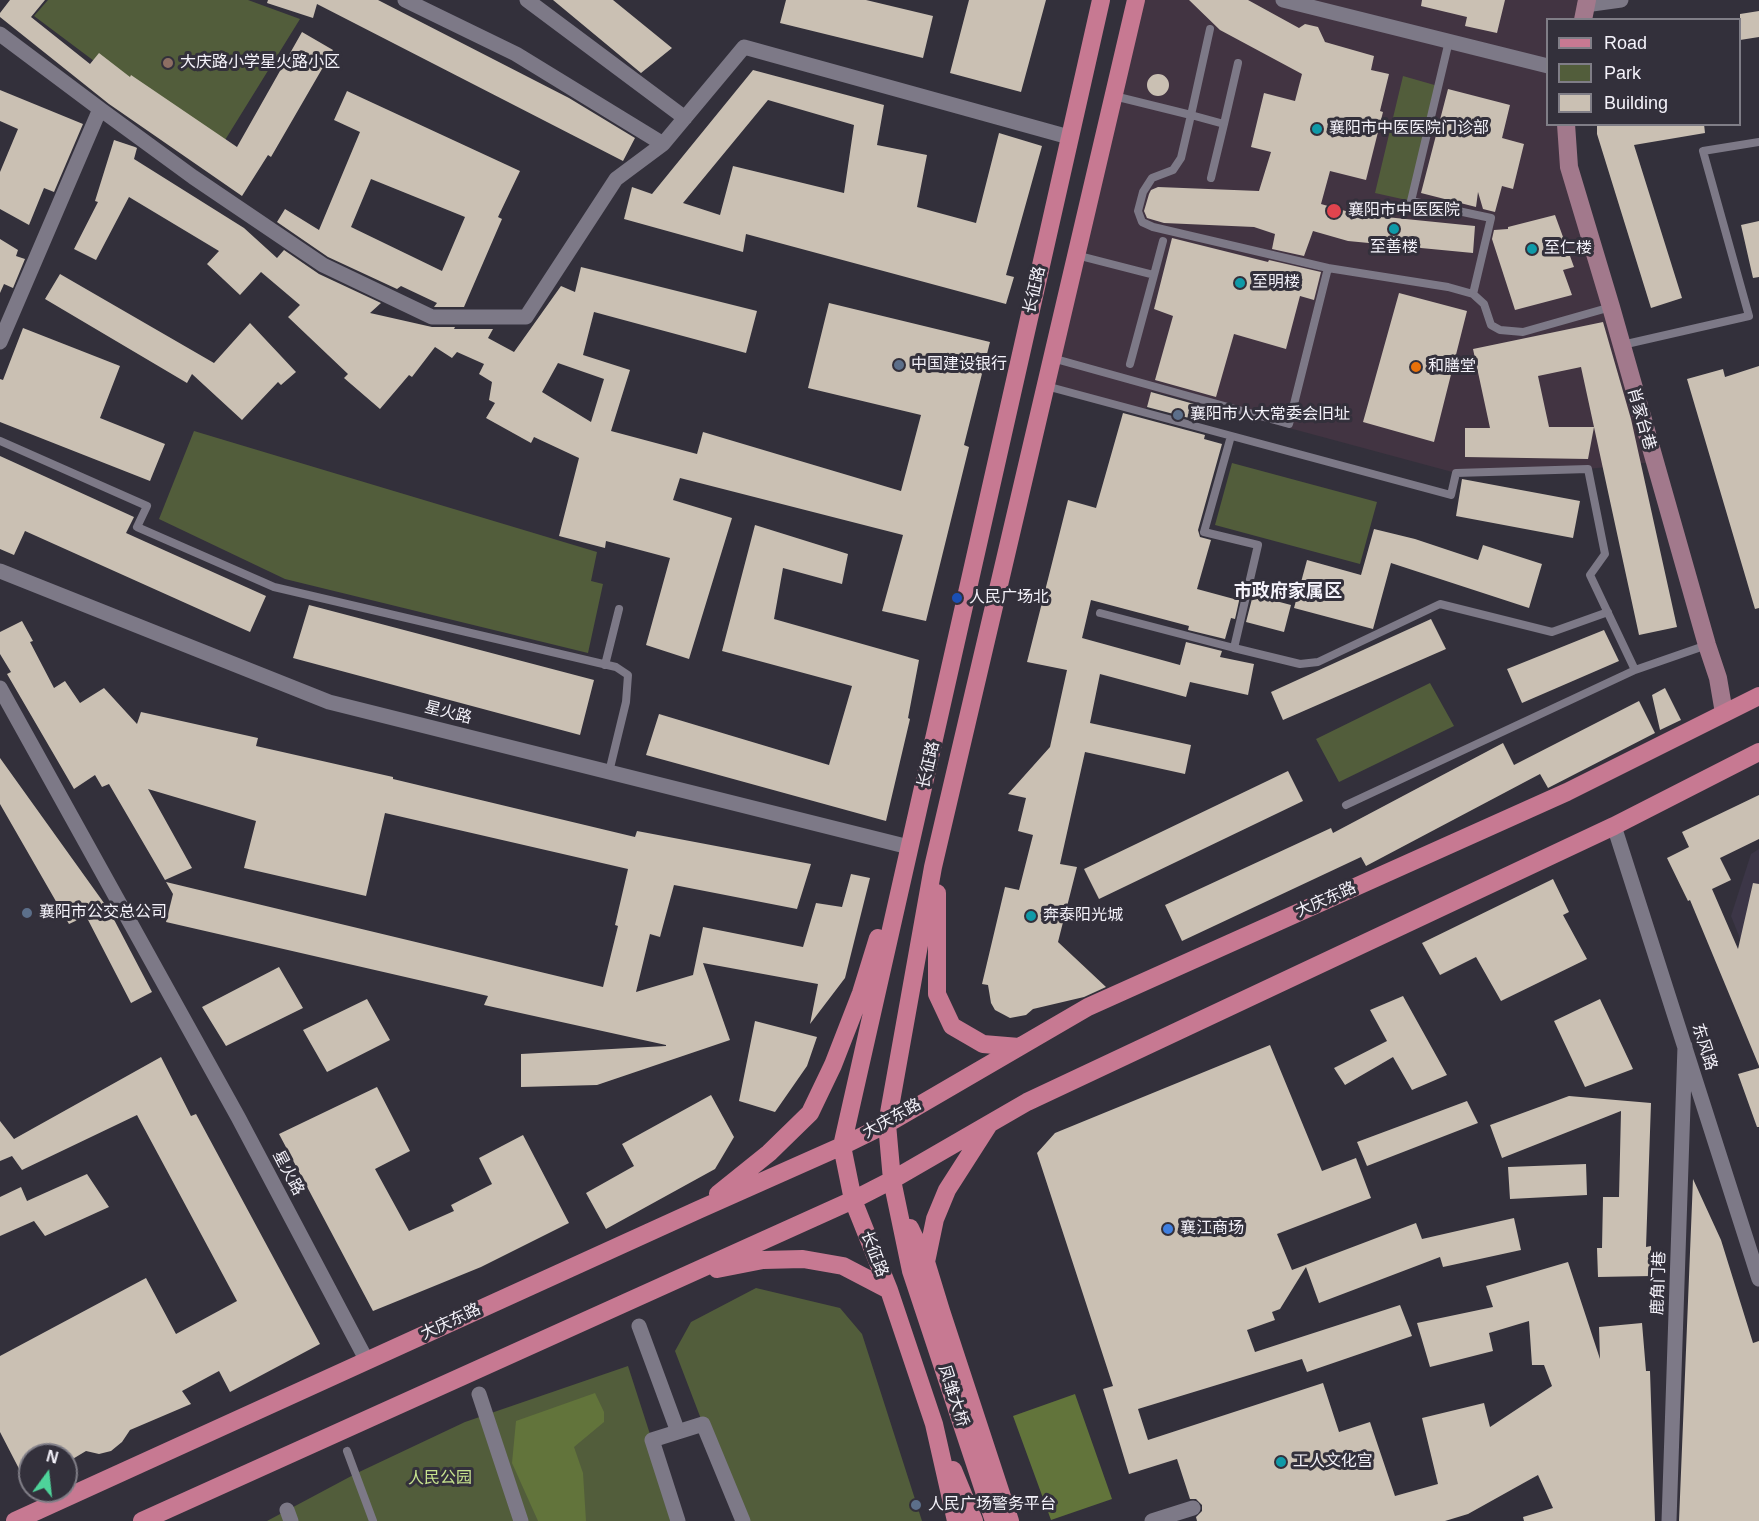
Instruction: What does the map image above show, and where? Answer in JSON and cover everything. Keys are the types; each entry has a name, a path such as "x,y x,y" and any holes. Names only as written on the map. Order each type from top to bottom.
{"main road":[{"name":"长征路","path":"956,1521 934,1424 889,1290 853,1200 842,1146 1101,0"},
{"name":"长征路","path":"1010,1521 941,1311 919,1266 897,1202 892,1180 887,1124 933,867 1136,0"},
{"name":"大庆东路","path":"15,1521 842,1146 887,1124 1088,1008 1567,792 1759,696"},
{"path":"142,1521 853,1200 1027,1102 1614,826 1759,752"},
{"path":"698,1210 769,1153 810,1113 833,1065 861,993 884,917 915,785 931,755"},
{"path":"933,867 937,895 937,994 952,1026 983,1044 1019,1047"},
{"path":"919,1266 947,1190 989,1124"},
{"path":"688,1274 763,1260 803,1259 843,1266 889,1290"},
{"name":"凤雏大桥","path":"919,1266 994,1521"},
{"name":"凤雏大桥","path":"934,1424 974,1521"}],"street":[{"path":"405,0 516,54 663,144"},
{"path":"527,0 685,117"},
{"path":"1282,0 1546,65"},
{"path":"1585,8 1622,0"},
{"path":"0,34 193,177 323,265 432,317 526,317 615,180 663,144 744,47 1069,137"},
{"path":"0,342 100,110"},
{"name":"肖家台巷","path":"1566,126 1569,166 1718,678 1724,713"},
{"name":"星火路","path":"0,571 329,702 901,845"},
{"name":"星火路","path":"0,688 233,1107 367,1361"},
{"name":"东风路","path":"1614,826 1759,1279"},
{"name":"鹿角门巷","path":"1669,1521 1685,1046"},
{"path":"639,1326 678,1432"},
{"path":"479,1394 521,1521"},
{"path":"678,1521 652,1440 703,1424 743,1521"},
{"path":"1152,1521 1193,1508"}],"lane":[{"path":"1210,29 1180,158 1173,170 1152,178 1143,192 1138,211 1142,222 1154,227 1328,268 1449,287 1473,294 1484,304 1491,325 1500,330 1523,332 1611,307"},
{"path":"1449,41 1411,201 1491,218 1473,294"},
{"path":"1211,178 1238,63"},
{"path":"1114,96 1224,124"},
{"path":"1621,346 1749,316 1703,151 1759,141"},
{"path":"1130,364 1163,240"},
{"path":"1076,255 1154,275"},
{"path":"1052,358 1289,424 1328,268"},
{"path":"1046,386 1451,495 1456,473 1588,469 1605,554 1590,575 1635,670"},
{"path":"1231,436 1204,532 1258,545 1234,648"},
{"path":"0,441 147,506 136,527 274,587 616,667 628,675 626,702 609,772"},
{"path":"1100,613 1300,664 1318,662 1440,604 1552,632 1608,612"},
{"path":"605,664 619,609"},
{"path":"1346,805 1635,670 1707,645"},
{"path":"347,1451 373,1521"}],"shaded area":[{"name":"襄阳市中医医院","path":"1136,0 1587,0 1583,18 1546,18 1546,126 1566,126 1653,462 1588,469 1456,473 1152,391 1145,413 1046,386"},
{"path":"1759,849 1759,986 1731,916 1751,854"}],"green space":[{"name":"大庆路小学星火路小区","path":"48,0 248,0 300,19 217,153 34,16"},
{"path":"1403,76 1438,86 1411,201 1375,193"},
{"path":"194,431 597,552 591,581 603,584 588,653 285,579 159,519"},
{"path":"1232,463 1377,502 1360,564 1215,525"},
{"path":"1430,683 1454,726 1339,782 1316,739"},
{"path":"756,1288 840,1308 862,1334 922,1521 740,1521 675,1351 691,1322"},
{"name":"人民公园","path":"628,1366 678,1521 267,1521 357,1473 465,1422"},
{"path":"595,1393 604,1412 604,1422 574,1447 583,1473 586,1521 538,1521 512,1463 516,1421"},
{"path":"1075,1394 1112,1499 1051,1520 1013,1416"}],"building":[{"path":"10,0 45,0 31,17 90,64 99,53 130,77 131,75 237,147 302,32 333,50 271,157 268,155 242,196 109,104 0,17 0,13"},
{"path":"268,0 378,0 569,98 635,138 623,161 317,4 313,18 267,3"},
{"path":"553,0 613,0 672,48 641,73"},
{"path":"786,0 866,0 933,16 923,58 780,23"},
{"path":"969,0 1046,0 1021,92 950,73"},
{"name":"襄阳市中医医院门诊部","path":"1189,0 1248,0 1299,28 1305,24 1318,27 1325,42 1374,56 1371,70 1389,74 1380,111 1383,112 1366,180 1330,171 1321,204 1356,214 1475,226 1473,253 1348,241 1313,231 1304,256 1272,249 1275,234 1254,227 1164,223 1147,218 1144,211 1149,194 1151,190 1158,187 1259,191 1271,152 1251,147 1264,93 1295,101 1302,74 1220,30"},
{"path":"1422,0 1505,0 1497,33 1465,26 1467,17 1421,6"},
{"path":"1759,11 1759,37 1741,40 1740,14"},
{"path":"753,70 884,105 877,145 927,155 917,207 976,223 999,133 1042,146 1006,275 1014,277 1006,304 746,234 743,252 624,219 632,187 652,194","holes":["768,100 854,125 844,193 733,166 720,215 683,203"]},
{"path":"1158,74 1166,77 1169,85 1166,93 1158,96 1150,93 1147,85 1150,77"},
{"path":"1448,89 1510,105 1502,138 1524,144 1513,189 1502,186 1495,212 1483,209 1478,192 1476,207 1421,193"},
{"path":"0,90 83,124 54,192 44,188 29,225 0,209 0,172 18,129 0,121"},
{"path":"347,91 520,171 498,217 502,219 464,307 434,307 437,303 401,286 397,289 328,257 277,222 285,209 319,230 360,132 334,120","holes":["371,179 465,217 442,271 351,227"]},
{"path":"1597,126 1704,126 1705,133 1634,145 1682,298 1651,308 1597,134"},
{"path":"114,140 135,147 137,148 134,159 244,228 277,258 284,250 319,274 381,303 370,313 432,327 493,329 488,338 514,352 561,286 575,292 581,267 757,311 746,353 594,312 583,355 630,370 611,431 697,454 703,432 901,491 921,415 808,388 829,303 990,342 964,445 969,447 926,621 882,611 903,535 680,478 673,500 732,518 689,659 646,645 670,558 606,541 605,548 559,536 579,458 534,437 531,443 486,418 495,403 489,400 492,382 479,374 484,364 457,352 452,358 435,347 412,377 409,375 380,409 344,378 348,374 288,317 300,305 261,272 240,295 207,264 219,251 129,197 96,260 74,249 98,202 95,201","holes":["558,363 604,379 591,422 542,392"]},
{"name":"至仁楼","path":"1555,215 1574,267 1563,270 1572,295 1515,310 1492,239 1494,230 1508,229 1508,227"},
{"path":"1759,221 1759,277 1753,278 1741,225"},
{"name":"至明楼","path":"1172,238 1268,262 1269,260 1321,272 1314,300 1300,296 1286,349 1234,334 1216,397 1155,380 1173,316 1154,309"},
{"path":"0,239 18,250 16,256 25,259 13,288 4,284 0,293"},
{"path":"60,274 214,363 250,323 296,372 281,385 278,382 242,420 192,374 187,383 45,299"},
{"name":"和膳堂","path":"1399,293 1467,311 1434,442 1363,422"},
{"path":"1603,322 1631,419 1677,627 1639,635 1594,427 1588,459 1465,457 1465,428 1490,428 1473,349","holes":["1581,367 1594,427 1549,427 1538,376"]},
{"path":"23,328 120,366 100,418 165,444 150,481 0,422 0,379 3,380"},
{"path":"1759,366 1759,608 1755,609 1687,379 1723,369 1725,377"},
{"path":"1151,392 1212,409 1208,423 1147,407"},
{"path":"1123,413 1205,435 1204,439 1222,444 1198,530 1200,537 1211,540 1197,589 1234,599 1236,590 1241,592 1235,619 1231,618 1225,639 1188,630 1189,626 1091,600 1082,638 1180,665 1186,642 1222,651 1220,657 1254,664 1248,695 1190,682 1186,697 1100,674 1090,723 1191,745 1185,774 1085,752 1060,864 1077,867 1058,942 1106,987 1084,997 1033,1009 1026,1015 1010,1018 995,1010 991,1003 988,985 982,984 1005,887 1019,890 1033,835 1018,831 1026,798 1008,794 1050,747 1067,670 1027,662 1068,500 1096,508"},
{"path":"0,456 134,517 126,533 266,596 250,632 25,531 14,555 0,549"},
{"path":"1462,479 1580,501 1573,538 1456,516"},
{"path":"755,525 848,554 842,584 783,568 774,619 919,660 908,718 910,719 886,821 646,755 659,714 829,765 852,686 722,651"},
{"path":"1374,529 1415,539 1478,560 1483,545 1542,564 1529,608 1391,563 1373,629 1294,608 1307,560 1361,575"},
{"path":"1253,595 1291,605 1284,632 1246,622"},
{"path":"309,605 594,680 580,735 293,658"},
{"path":"1431,619 1446,649 1283,720 1271,692"},
{"path":"22,621 33,641 30,642 54,688 65,681 80,703 104,688 137,724 141,712 258,738 256,746 393,777 393,779 635,837 637,831 811,864 797,909 674,885 660,937 650,934 636,992 693,975 703,927 803,947 816,903 842,907 851,874 870,878 845,978 810,1024 818,984 703,963 730,1040 597,1085 521,1087 521,1054 666,1045 484,1005 488,996 166,922 173,894 166,882 603,987 618,926 615,925 628,869 385,813 366,896 244,868 256,821 148,789 192,868 165,880 109,784 102,787 95,775 74,789 7,674 11,672 0,654 0,632"},
{"path":"1604,630 1619,661 1522,703 1507,669"},
{"path":"1665,688 1681,720 1660,730 1652,695"},
{"path":"1639,701 1655,733 1548,788 1540,774 1366,866 1361,857 1182,941 1165,905 1331,828 1333,833 1503,743 1514,765"},
{"path":"0,758 109,910 152,992 131,1003 86,916 69,924 0,804"},
{"path":"1288,771 1303,801 1099,899 1084,869"},
{"path":"1759,795 1759,839 1720,858 1731,880 1712,889 1738,949 1753,883 1759,884 1759,1066 1690,900 1688,901 1667,858 1689,847 1682,832"},
{"path":"1553,879 1569,912 1563,915 1587,959 1501,1001 1476,957 1440,975 1422,943"},
{"path":"279,967 303,1008 226,1046 202,1007"},
{"path":"1403,996 1447,1075 1412,1090 1393,1057 1345,1085 1334,1068 1387,1041 1370,1010"},
{"path":"367,999 390,1040 327,1072 303,1030"},
{"path":"1600,999 1633,1069 1585,1087 1554,1021"},
{"path":"755,1021 817,1037 807,1066 775,1112 739,1101"},
{"path":"1270,1045 1322,1171 1356,1158 1371,1198 1277,1234 1292,1270 1416,1223 1422,1239 1514,1218 1521,1250 1443,1267 1440,1257 1319,1303 1306,1267 1280,1309 1272,1312 1275,1320 1247,1330 1255,1352 1400,1305 1412,1336 1307,1372 1302,1359 1138,1409 1148,1440 1323,1383 1339,1432 1370,1422 1395,1496 1438,1484 1422,1418 1484,1403 1490,1427 1552,1386 1544,1365 1532,1365 1529,1321 1489,1333 1493,1351 1430,1367 1417,1323 1493,1307 1486,1286 1568,1262 1600,1359 1599,1327 1642,1323 1646,1371 1650,1371 1655,1521 1524,1521 1523,1517 1553,1508 1538,1475 1468,1514 1445,1521 1197,1521 1196,1517 1202,1511 1202,1505 1196,1499 1190,1499 1177,1459 1129,1474 1103,1389 1113,1386 1037,1153 1055,1133"},
{"path":"161,1057 191,1116 196,1114 320,1344 230,1392 219,1371 182,1391 191,1404 130,1430 122,1442 111,1451 99,1454 86,1451 78,1456 78,1443 18,1443 18,1467 0,1432 0,1356 146,1278 176,1334 237,1301 137,1115 22,1170 12,1156 0,1161 0,1121 14,1139"},
{"path":"1759,1068 1759,1127 1757,1127 1738,1074"},
{"path":"377,1087 410,1151 375,1169 409,1231 454,1211 451,1205 492,1184 479,1158 523,1135 569,1223 481,1267 373,1311 279,1134"},
{"path":"711,1095 734,1137 715,1169 606,1229 586,1193 634,1166 622,1144"},
{"path":"1569,1096 1651,1103 1646,1247 1651,1246 1652,1276 1598,1277 1597,1248 1602,1248 1603,1197 1619,1197 1621,1111 1502,1158 1490,1125"},
{"path":"1467,1101 1478,1123 1367,1166 1357,1142"},
{"path":"1586,1164 1587,1195 1510,1199 1508,1167"},
{"path":"87,1174 109,1207 45,1236 34,1221 0,1236 0,1197 21,1187 27,1201"},
{"path":"1693,1179 1721,1240 1753,1343 1759,1341 1759,1521 1679,1521"}],"place":[{"name":"大庆路小学星火路小区","path":"168,63"},
{"name":"襄阳市中医医院门诊部","path":"1317,129"},
{"name":"襄阳市中医医院","path":"1334,211"},
{"name":"至善楼","path":"1394,229"},
{"name":"至仁楼","path":"1532,249"},
{"name":"至明楼","path":"1240,283"},
{"name":"中国建设银行","path":"899,365"},
{"name":"和膳堂","path":"1416,367"},
{"name":"襄阳市人大常委会旧址","path":"1178,415"},
{"name":"人民广场北","path":"957,598"},
{"name":"襄阳市公交总公司","path":"27,913"},
{"name":"奔泰阳光城","path":"1031,916"},
{"name":"襄江商场","path":"1168,1229"},
{"name":"工人文化宫","path":"1281,1462"},
{"name":"人民广场警务平台","path":"916,1505"}],"district":[{"name":"市政府家属区","path":"1288,592"}]}
